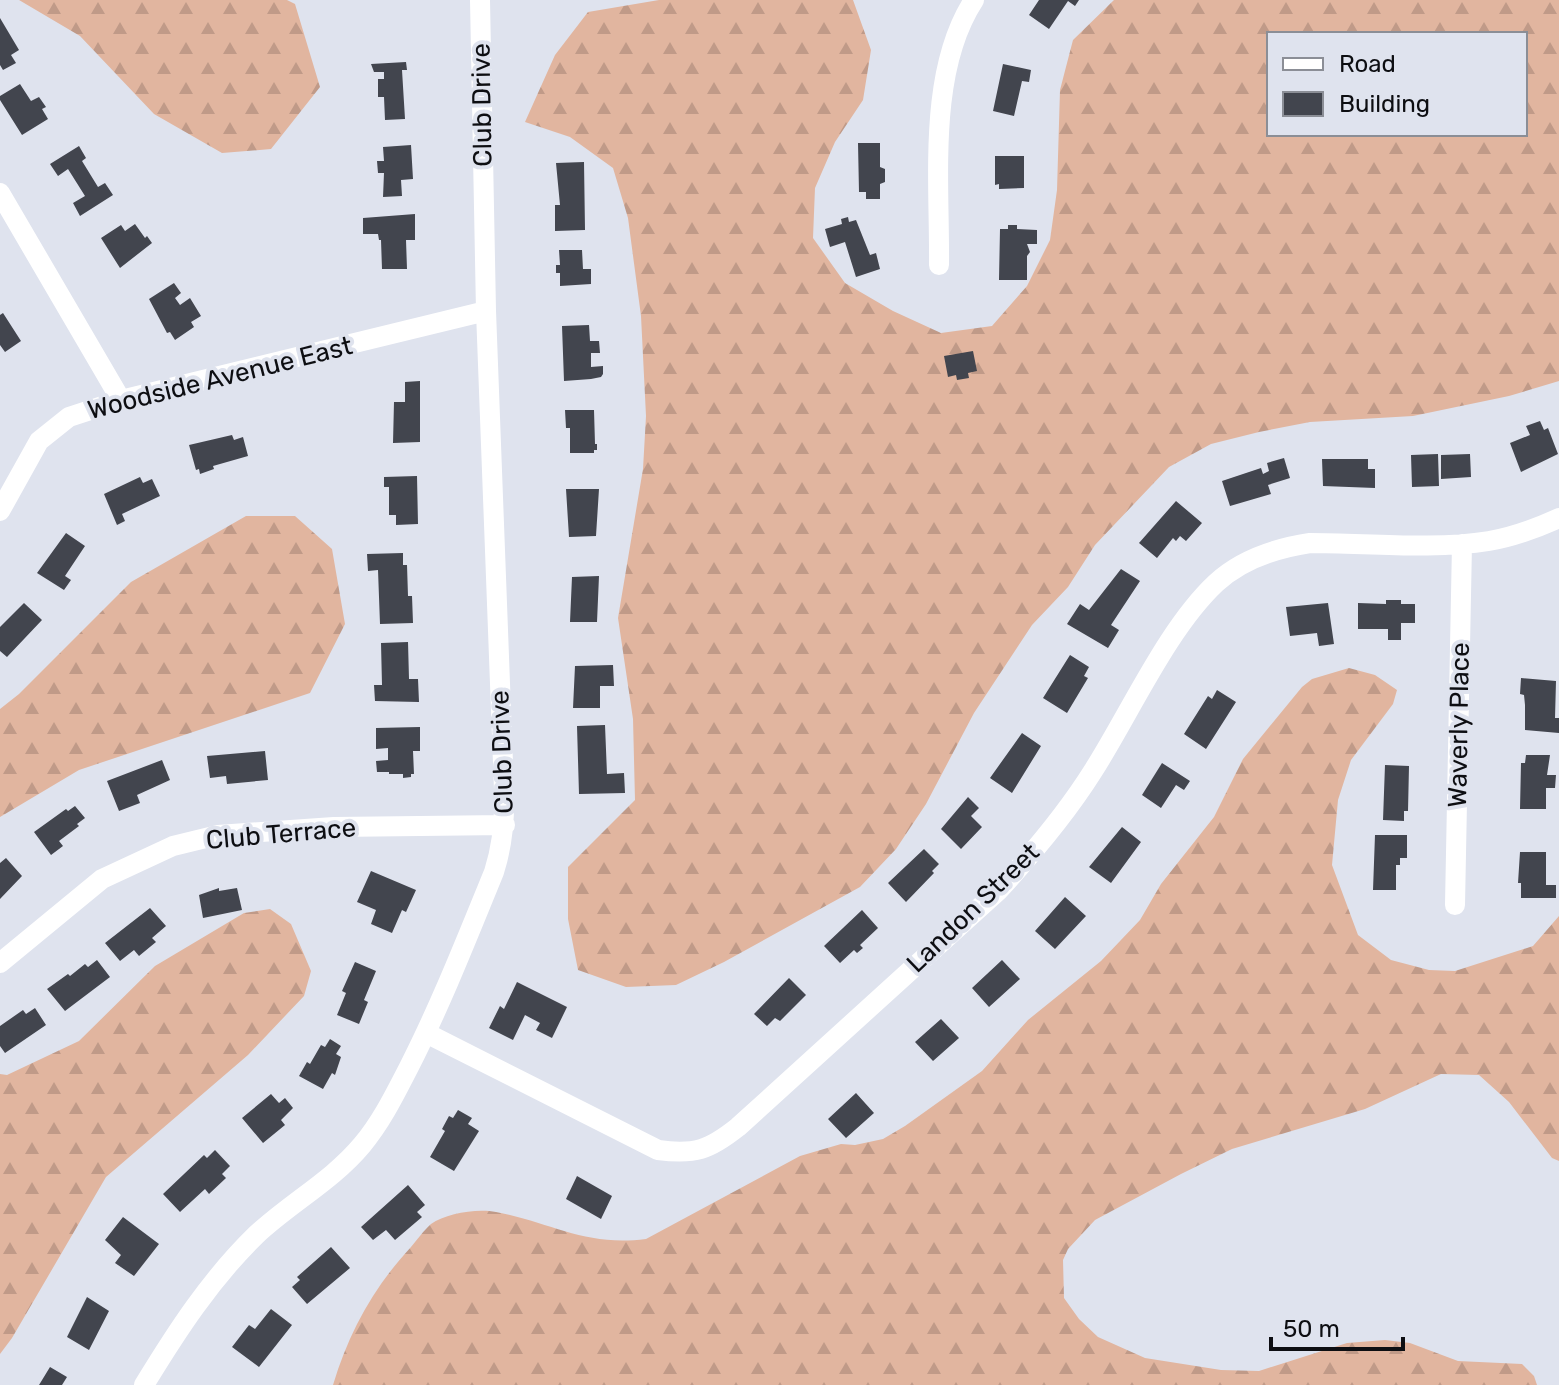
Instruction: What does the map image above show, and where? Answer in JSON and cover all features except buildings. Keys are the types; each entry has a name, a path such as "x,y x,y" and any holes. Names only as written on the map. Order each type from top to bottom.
{"street":[{"name":"Club Drive","path":"144,1385 182,1322 220,1272 258,1233 331,1176 362,1145 386,1112 426,1033 494,872 505,825 486,311 480,0"},
{"path":"939,265 940,107 957,29 974,0"},
{"path":"0,193 121,400"},
{"name":"Woodside Avenue East","path":"0,511 39,441 69,417 121,400 486,311"},
{"name":"Landon Street","path":"426,1033 658,1150 694,1153 712,1146 738,1127 987,901 1033,853 1093,772 1179,629 1218,582 1261,555 1286,547 1310,543 1462,544 1491,541 1559,518"},
{"name":"Waverly Place","path":"1455,905 1462,544"},
{"name":"Club Terrace","path":"0,963 102,879 173,846 218,835 334,827 505,825"}],"green space":[{"path":"19,0 287,0 295,4 320,87 271,149 222,153 154,114 80,36"},
{"path":"659,0 853,0 871,50 863,100 835,142 815,188 813,238 845,283 893,311 941,333 992,326 1027,286 1050,240 1057,190 1060,90 1073,40 1114,0 1559,0 1559,381 1509,396 1413,416 1310,422 1259,432 1211,444 1169,467 1095,545 1068,587 1032,625 974,713 926,804 896,849 860,887 676,985 626,987 578,970 568,919 568,867 635,800 633,719 618,618 643,469 646,416 641,316 628,218 613,168 570,137 525,122 555,55 588,12"},
{"path":"246,516 295,516 332,549 345,624 310,693 79,770 0,817 0,709 19,694 131,582"},
{"path":"1349,668 1375,675 1397,690 1393,704 1351,760 1338,800 1332,865 1358,935 1391,960 1429,970 1455,971 1533,946 1559,916 1559,1161 1552,1158 1509,1102 1479,1075 1441,1074 1365,1109 1232,1149 1095,1220 1068,1249 1063,1260 1064,1298 1079,1319 1098,1337 1145,1358 1221,1370 1259,1371 1347,1343 1385,1340 1410,1343 1458,1361 1522,1364 1534,1376 1537,1385 333,1385 355,1329 374,1295 423,1232 437,1220 462,1212 489,1211 587,1237 625,1241 646,1239 800,1156 841,1144 855,1145 883,1139 905,1126 982,1071 1028,1020 1101,961 1140,920 1161,884 1214,817 1243,759 1302,687 1312,679"},
{"path":"270,909 291,924 311,971 304,996 248,1055 106,1177 0,1354 0,1074 7,1075 79,1041 155,966 244,913"}]}
